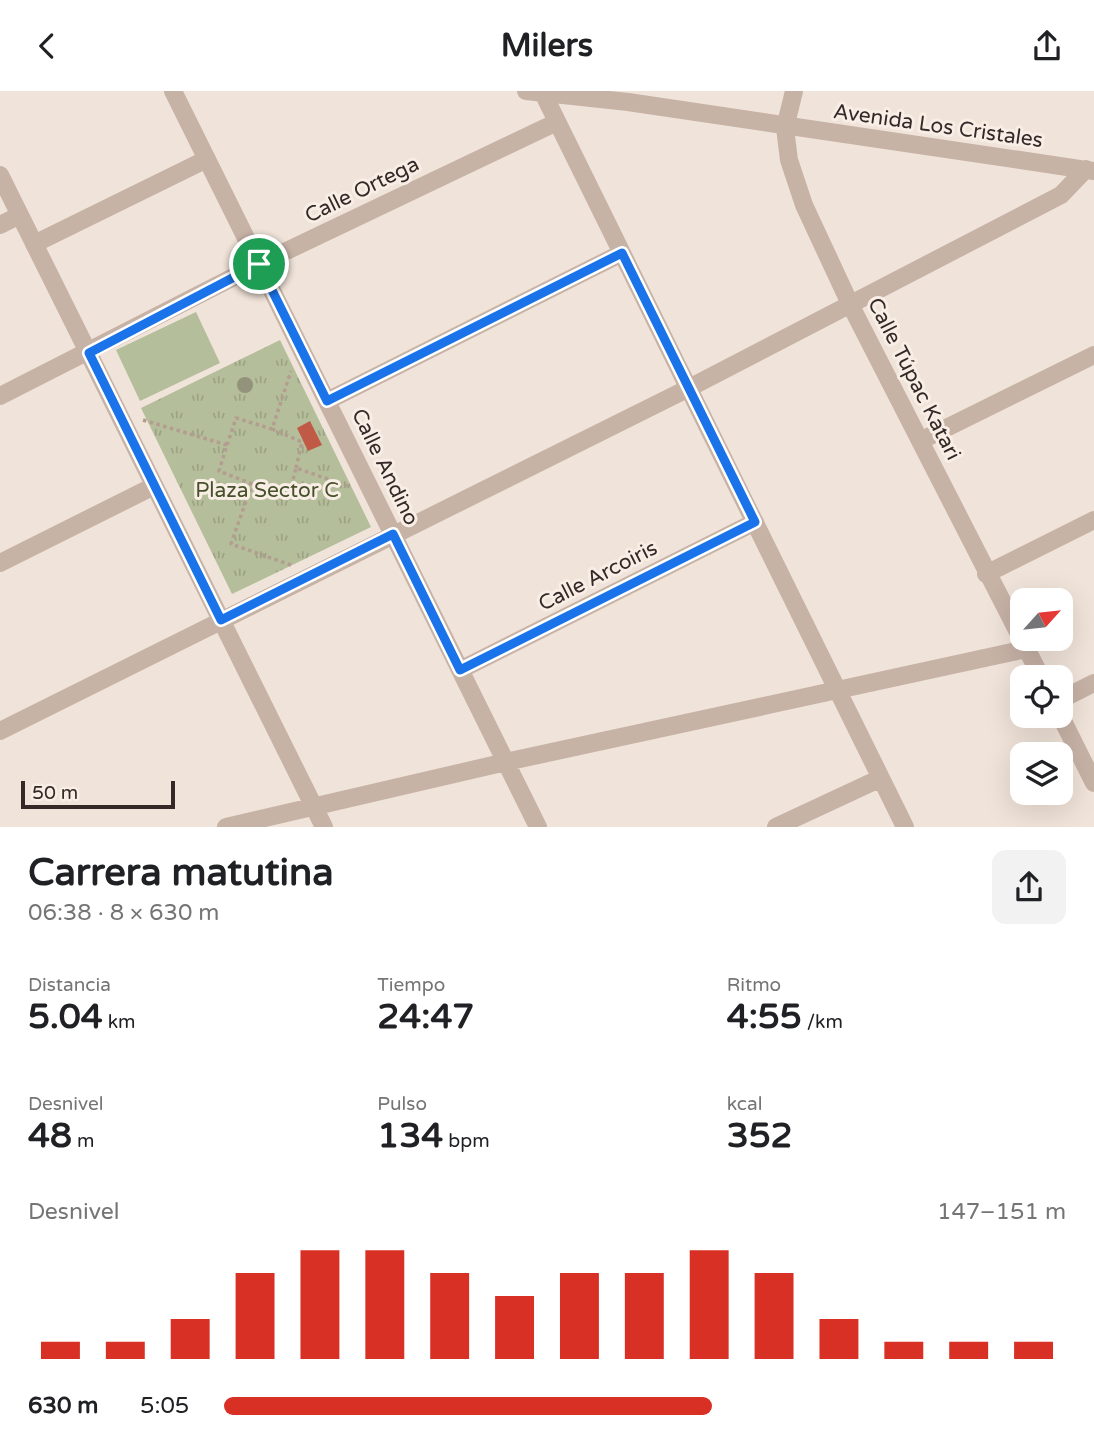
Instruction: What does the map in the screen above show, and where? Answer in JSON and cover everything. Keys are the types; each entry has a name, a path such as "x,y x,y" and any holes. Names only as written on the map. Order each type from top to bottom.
{"street":[{"name":"Calle Andino","path":"173,91 538,827"},
{"name":"Calle Túpac Katari","path":"794,91 785,128 789,160 804,205 851,306 1010,619"},
{"path":"535,92 557,122 905,827"},
{"name":"Avenida Los Cristales","path":"535,92 628,102 785,128 1090,170"},
{"name":"Calle Ortega","path":"0,396 89,353 259,264 557,122"},
{"path":"34,244 207,159"},
{"path":"0,731 851,306 1061,195 1090,170"},
{"path":"0,175 324,827"},
{"path":"0,225 20,215"},
{"path":"327,401 622,253"},
{"path":"920,441 1094,355"},
{"path":"0,563 154,486"},
{"path":"986,574 1094,520"},
{"name":"Calle Arcoiris","path":"460,670 755,522"},
{"path":"226,827 506,762 1017,651"},
{"path":"1073,694 1094,683"},
{"path":"1066,728 1094,783"},
{"path":"776,827 881,778"}],"path":[{"path":"272,429 293,367 306,359"},
{"path":"119,415 228,445"},
{"path":"236,418 272,429 302,442 289,495 219,471 236,418"},
{"path":"296,468 351,487 366,479"},
{"path":"252,484 231,544 292,565 299,582"}],"green space":[{"path":"196,312 220,363 140,401 116,350"},
{"name":"Plaza Sector C","path":"280,340 371,527 232,594 141,408"}],"building":[{"path":"310,421 322,445 308,451 297,428"}],"route":[{"path":"622,253 755,522 460,670 393,534 221,620 89,353 259,264 327,401 622,253"}]}
